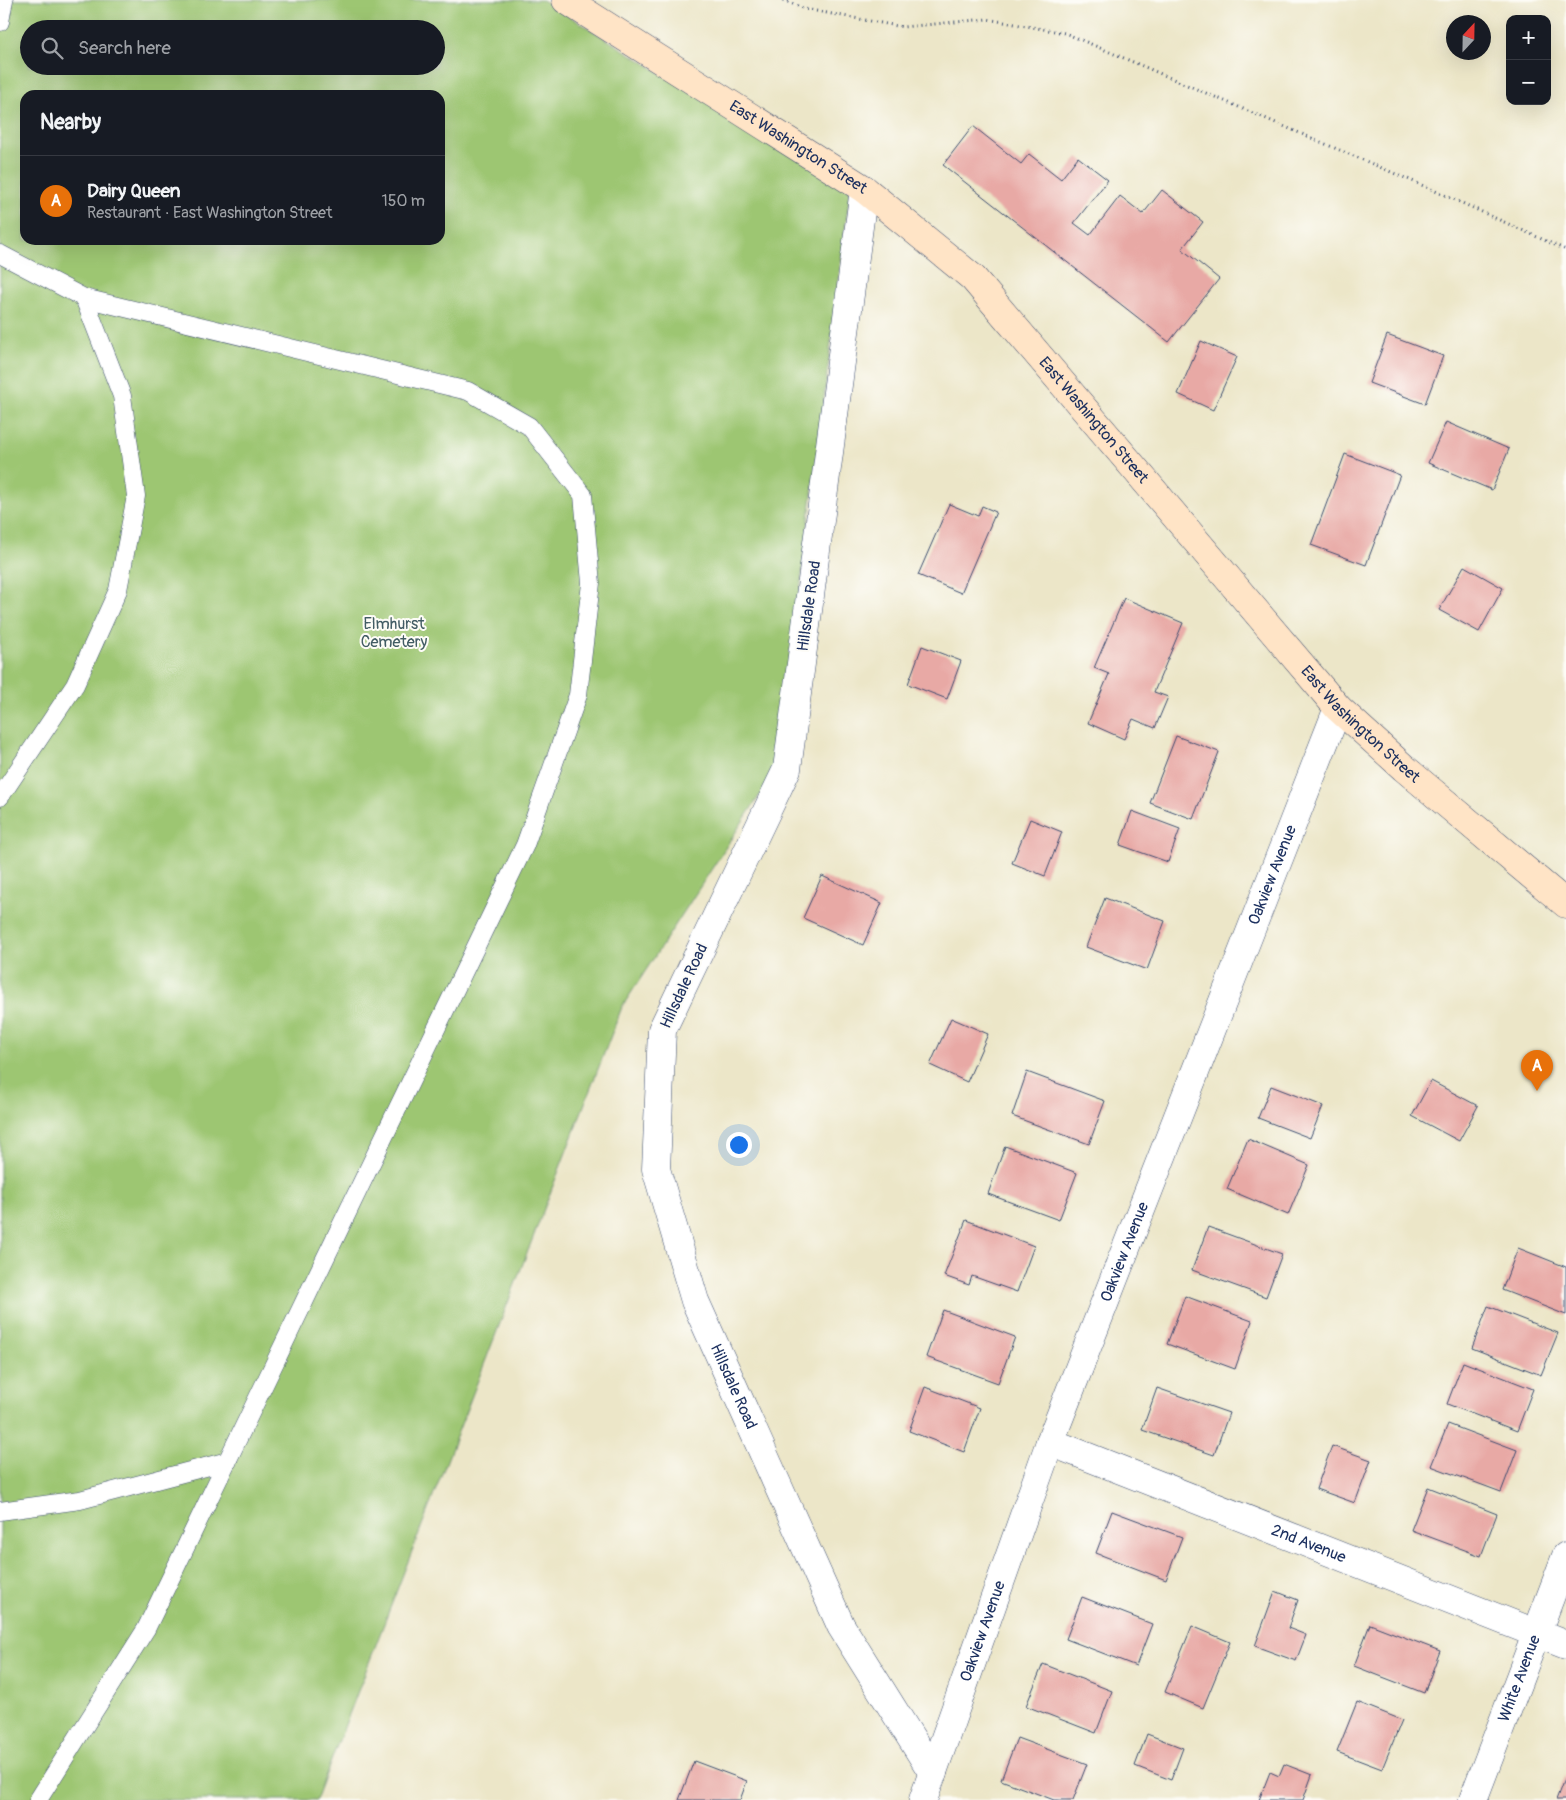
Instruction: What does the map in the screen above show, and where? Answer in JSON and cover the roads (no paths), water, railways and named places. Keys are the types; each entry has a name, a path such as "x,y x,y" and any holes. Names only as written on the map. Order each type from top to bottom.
{"street":[{"name":"East Washington Street","path":"566,0 864,189 973,278 1338,708 1404,768 1566,904"},
{"name":"Hillsdale Road","path":"864,189 787,769 662,1030 656,1169 695,1301 841,1626 933,1773"},
{"name":"Oakview Avenue","path":"923,1800 1050,1442 1338,708"},
{"name":"2nd Avenue","path":"1050,1442 1566,1645"},
{"name":"White Avenue","path":"1473,1800 1566,1556"}],"lane":[{"path":"0,22 4,0"},
{"path":"0,254 84,298 468,391 529,426 583,495 591,583 578,695 525,845 146,1629 38,1800"},
{"path":"0,797 75,685 118,590 136,496 122,396 84,298"},
{"path":"0,1511 80,1500 228,1461"}],"place":[{"name":"Dairy Queen","path":"1537,1091"}],"park label":[{"name":"Elmhurst Cemetery","path":"394,633"}]}
